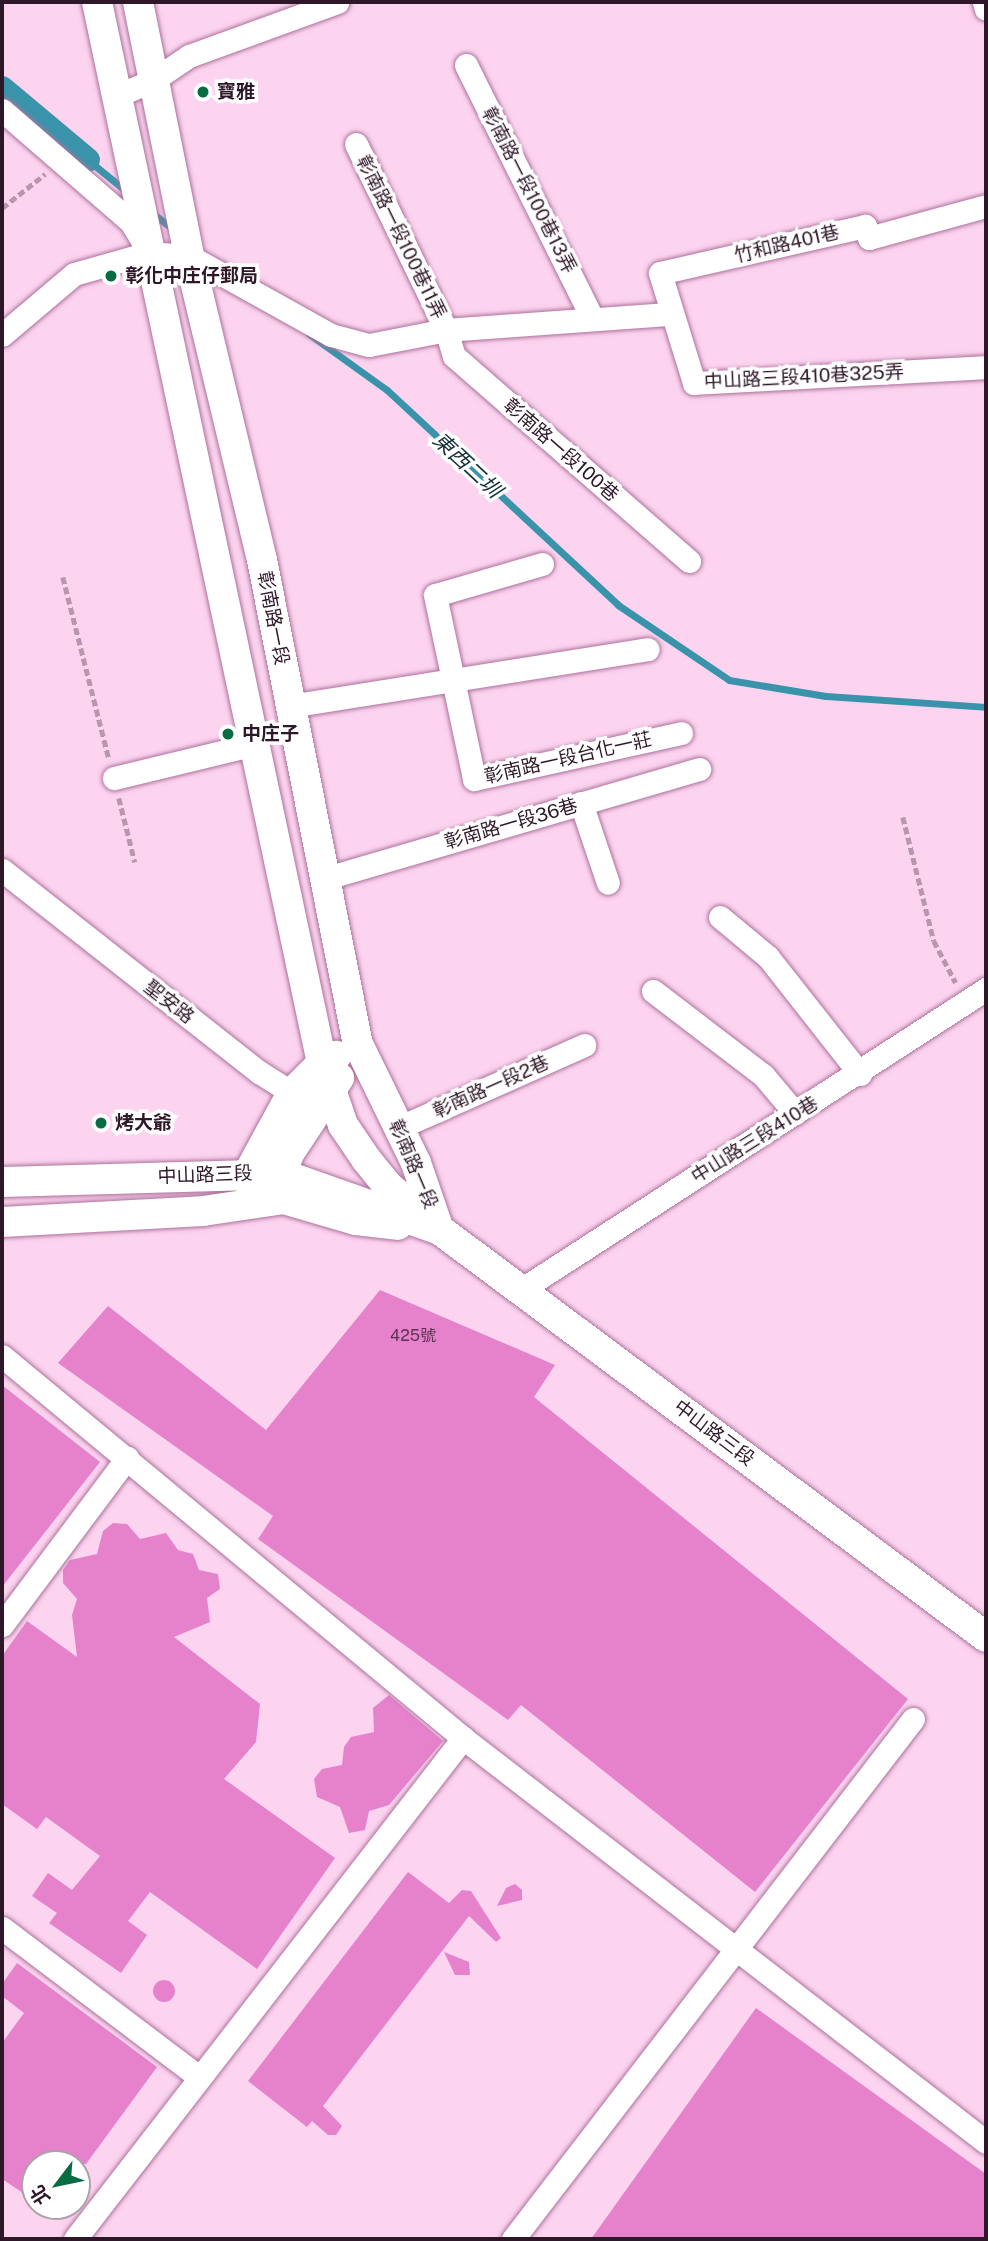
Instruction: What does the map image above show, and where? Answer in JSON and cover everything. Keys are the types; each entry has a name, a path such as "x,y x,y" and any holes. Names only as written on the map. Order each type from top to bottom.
{"main road":[{"path":"97,2 148,253 322,1063 283,1186"},
{"name":"彰南路一段","path":"138,2 189,256 256,534 358,1044 398,1128 440,1230"},
{"path":"322,1063 358,1044"},
{"path":"252,1203 249,1172 358,1044"},
{"name":"彰南路一段","path":"313,1098 343,1125 389,1187 440,1230"},
{"name":"中山路三段","path":"2,1182 249,1172 283,1186 440,1230 986,1637"},
{"name":"中山路三段","path":"2,1222 204,1211 252,1203 283,1186"}],"street":[{"path":"116,96 152,81 190,56 337,2"},
{"path":"984,2 986,9"},
{"name":"彰南路一段100巷13弄","path":"466,65 592,316"},
{"path":"2,110 131,222 148,253"},
{"name":"彰南路一段100巷11弄","path":"356,144 446,330"},
{"name":"竹和路401巷","path":"670,314 660,273 865,226 869,238 986,206"},
{"path":"2,335 74,274 148,253 189,256 331,335 369,345 446,330 592,316 670,314"},
{"name":"中山路三段410巷325弄","path":"670,314 694,383 986,367"},
{"name":"彰南路一段100巷","path":"446,330 454,356 689,561"},
{"name":"彰南路一段台化一莊","path":"542,564 435,595 474,779 681,733"},
{"path":"289,706 647,649"},
{"path":"114,778 255,744"},
{"name":"彰南路一段36巷","path":"323,879 699,769"},
{"path":"581,803 608,883"},
{"name":"聖安路","path":"4,874 259,1072 313,1098"},
{"path":"720,917 768,957 860,1074"},
{"name":"中山路三段410巷","path":"522,1289 860,1074 986,989"},
{"path":"653,991 762,1075 795,1113"},
{"name":"彰南路一段2巷","path":"398,1128 584,1045"},
{"path":"2,1356 463,1738 986,2142"},
{"path":"2,1625 127,1458"},
{"path":"513,2239 913,1719"},
{"path":"75,2239 198,2076 463,1738"},
{"path":"2,1928 198,2076"}],"path":[{"path":"2,208 62,162"},
{"path":"63,577 135,862"},
{"path":"903,817 934,941 966,1003"}],"building":[{"path":"380,1290 555,1365 534,1397 908,1699 755,1892 521,1705 508,1720 258,1539 273,1516 58,1363 108,1306 266,1430"},
{"path":"2,1385 100,1462 2,1587"},
{"path":"113,1523 127,1524 140,1539 166,1533 178,1550 193,1554 199,1570 218,1574 220,1589 207,1598 210,1622 174,1637 260,1704 256,1742 224,1779 335,1858 257,1969 150,1892 128,1921 147,1935 121,1973 49,1923 57,1913 32,1896 48,1873 72,1890 100,1856 46,1817 37,1829 2,1804 2,1656 27,1621 77,1657 72,1615 77,1599 63,1583 63,1570 70,1560 97,1554 103,1531"},
{"path":"389,1695 443,1741 389,1805 369,1811 365,1830 349,1833 340,1807 317,1797 314,1779 322,1769 342,1765 344,1747 351,1737 374,1732 373,1708"},
{"path":"408,1872 449,1903 462,1890 471,1891 501,1938 496,1942 469,1916 323,2106 342,2126 336,2135 328,2135 312,2121 307,2127 248,2081"},
{"path":"515,1884 522,1890 522,1900 497,1906 506,1888"},
{"path":"444,1952 469,1962 470,1975 455,1975"},
{"path":"17,1963 157,2067 91,2157 91,2150 21,2150 21,2192 2,2179 2,2043 24,2013 2,1996 2,1984"},
{"path":"164,1980 172,1983 175,1991 172,1999 164,2002 156,1999 153,1991 156,1983"},
{"path":"756,2008 986,2174 986,2239 591,2239"}],"waterway":[{"name":"東西二圳","path":"2,88 88,160"},
{"name":"東西二圳","path":"88,160 126,191"},
{"name":"東西二圳","path":"151,212 175,231"},
{"name":"東西二圳","path":"309,334 387,390 618,605 729,680 826,696 986,707"}],"place":[{"name":"寶雅","path":"203,92"},
{"name":"彰化中庄仔郵局","path":"111,276"},
{"name":"中庄子","path":"228,734"},
{"name":"烤大爺","path":"101,1123"}]}
